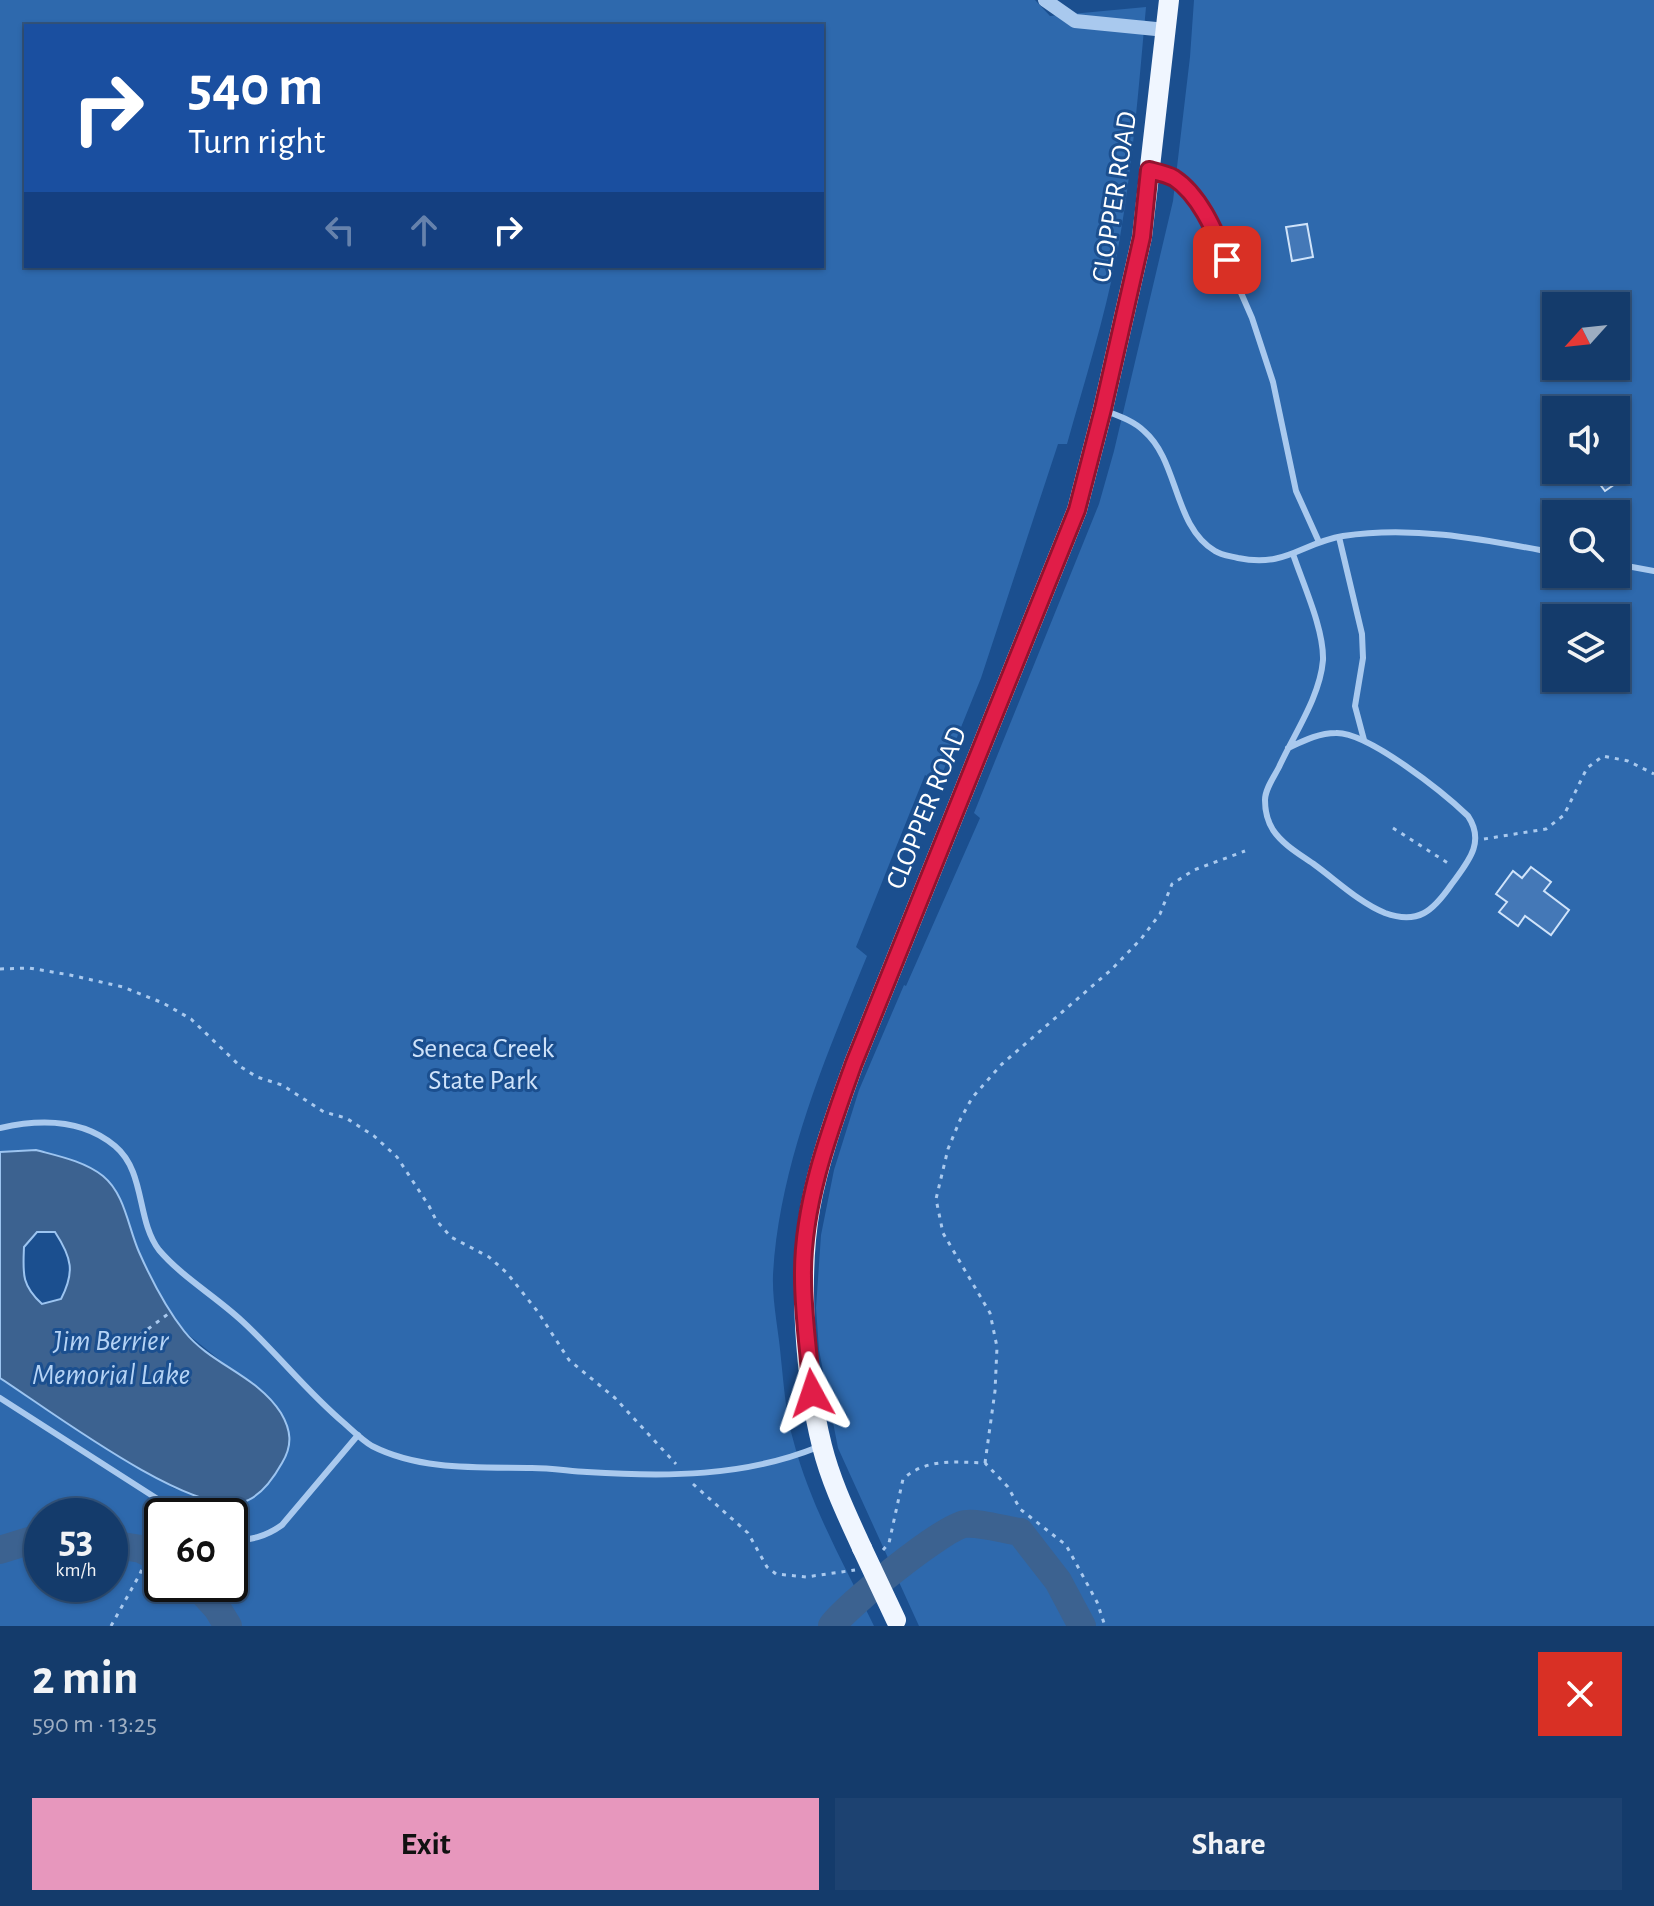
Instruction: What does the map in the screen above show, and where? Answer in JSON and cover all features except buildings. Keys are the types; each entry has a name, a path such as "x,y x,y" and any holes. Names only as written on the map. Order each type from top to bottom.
{"main road":[{"name":"CLOPPER ROAD","path":"897,1623 838,1495 822,1446 812,1393 802,1275 810,1208 830,1132 854,1063 1077,510 1142,237 1169,0"}],"street":[{"path":"1045,0 1065,16 1088,25 1166,30"}],"lane":[{"path":"1149,170 1173,177 1191,193 1214,231 1252,318 1273,382 1296,491 1319,542"},
{"path":"1103,409 1146,432 1161,457 1189,521 1215,552 1250,561 1270,562 1319,542 1369,533 1434,534 1542,551"},
{"path":"1339,537 1362,634 1363,658 1355,706 1364,740"},
{"path":"1288,748 1312,737 1336,733 1364,740 1458,806 1474,825 1474,853 1432,910 1403,917 1374,908 1289,846 1272,827 1265,801 1267,791 1313,696 1323,658 1320,637 1293,554"},
{"path":"1630,567 1653,571"},
{"path":"0,1128 47,1122 75,1126 97,1133 118,1148 132,1171 149,1234 160,1250 244,1323 332,1413 369,1444 393,1455 437,1464 682,1476 782,1462 822,1446"},
{"path":"0,1398 156,1498"},
{"path":"248,1538 272,1533 282,1525 358,1435"}],"path":[{"path":"1476,841 1546,829 1564,815 1587,768 1603,756 1628,761 1654,774"},
{"path":"1393,828 1461,871"},
{"path":"985,1463 995,1391 997,1347 990,1313 943,1233 936,1199 948,1149 960,1120 972,1098 1002,1064 1112,969 1141,939 1160,914 1172,884 1194,870 1245,851"},
{"path":"0,969 29,968 70,975 123,987 163,1003 191,1019 241,1067 257,1077 282,1085 324,1112 346,1118 374,1136 397,1157 436,1220 451,1237 489,1257 507,1273 538,1312 569,1360 615,1398 677,1465 682,1476 707,1494 748,1533 767,1567 776,1574 806,1577 851,1572 889,1543 899,1491 903,1479 911,1472 936,1462 985,1463 1008,1487 1020,1509 1066,1545 1097,1602 1105,1626"},
{"path":"140,1335 172,1311"},
{"path":"111,1626 144,1564"}],"green space":[{"name":"Seneca Creek State Park","path":"0,0 1035,0 1050,16 1146,7 1120,237 1103,316 1067,444 1058,444 981,678 938,784 925,775 856,947 867,956 807,1112 784,1193 777,1234 774,1296 791,1433 819,1513 874,1626 0,1626 0,1378 173,1488 204,1498 144,1498 144,1602 248,1602 248,1498 220,1498 254,1383 232,1370 185,1332 161,1296 139,1251 124,1209 103,1176 82,1164 36,1150 0,1152"},
{"path":"1194,0 1654,0 1654,1626 919,1626 838,1448 819,1350 816,1308 821,1235 834,1170 859,1090 980,818 974,813 1099,504 1173,201"}],"water":[{"name":"Jim Berrier Memorial Lake","path":"36,1150 88,1166 110,1183 121,1201 149,1272 177,1322 207,1353 247,1379 271,1400 289,1432 288,1450 274,1476 259,1493 248,1500 203,1498 153,1476 118,1456 0,1378 0,1152","holes":["37,1232 55,1232 65,1250 70,1273 61,1299 42,1304 30,1291 25,1278 24,1247"]}],"waterway":[{"path":"832,1626 895,1569 954,1528 965,1524 1020,1532 1058,1581 1082,1626"},
{"path":"0,1550 24,1543"},
{"path":"128,1547 144,1551"},
{"path":"212,1602 228,1626"}],"route":[{"path":"812,1393 802,1275 810,1208 830,1132 854,1063 1077,510 1142,237 1149,170 1173,177 1191,193 1227,260"}]}
